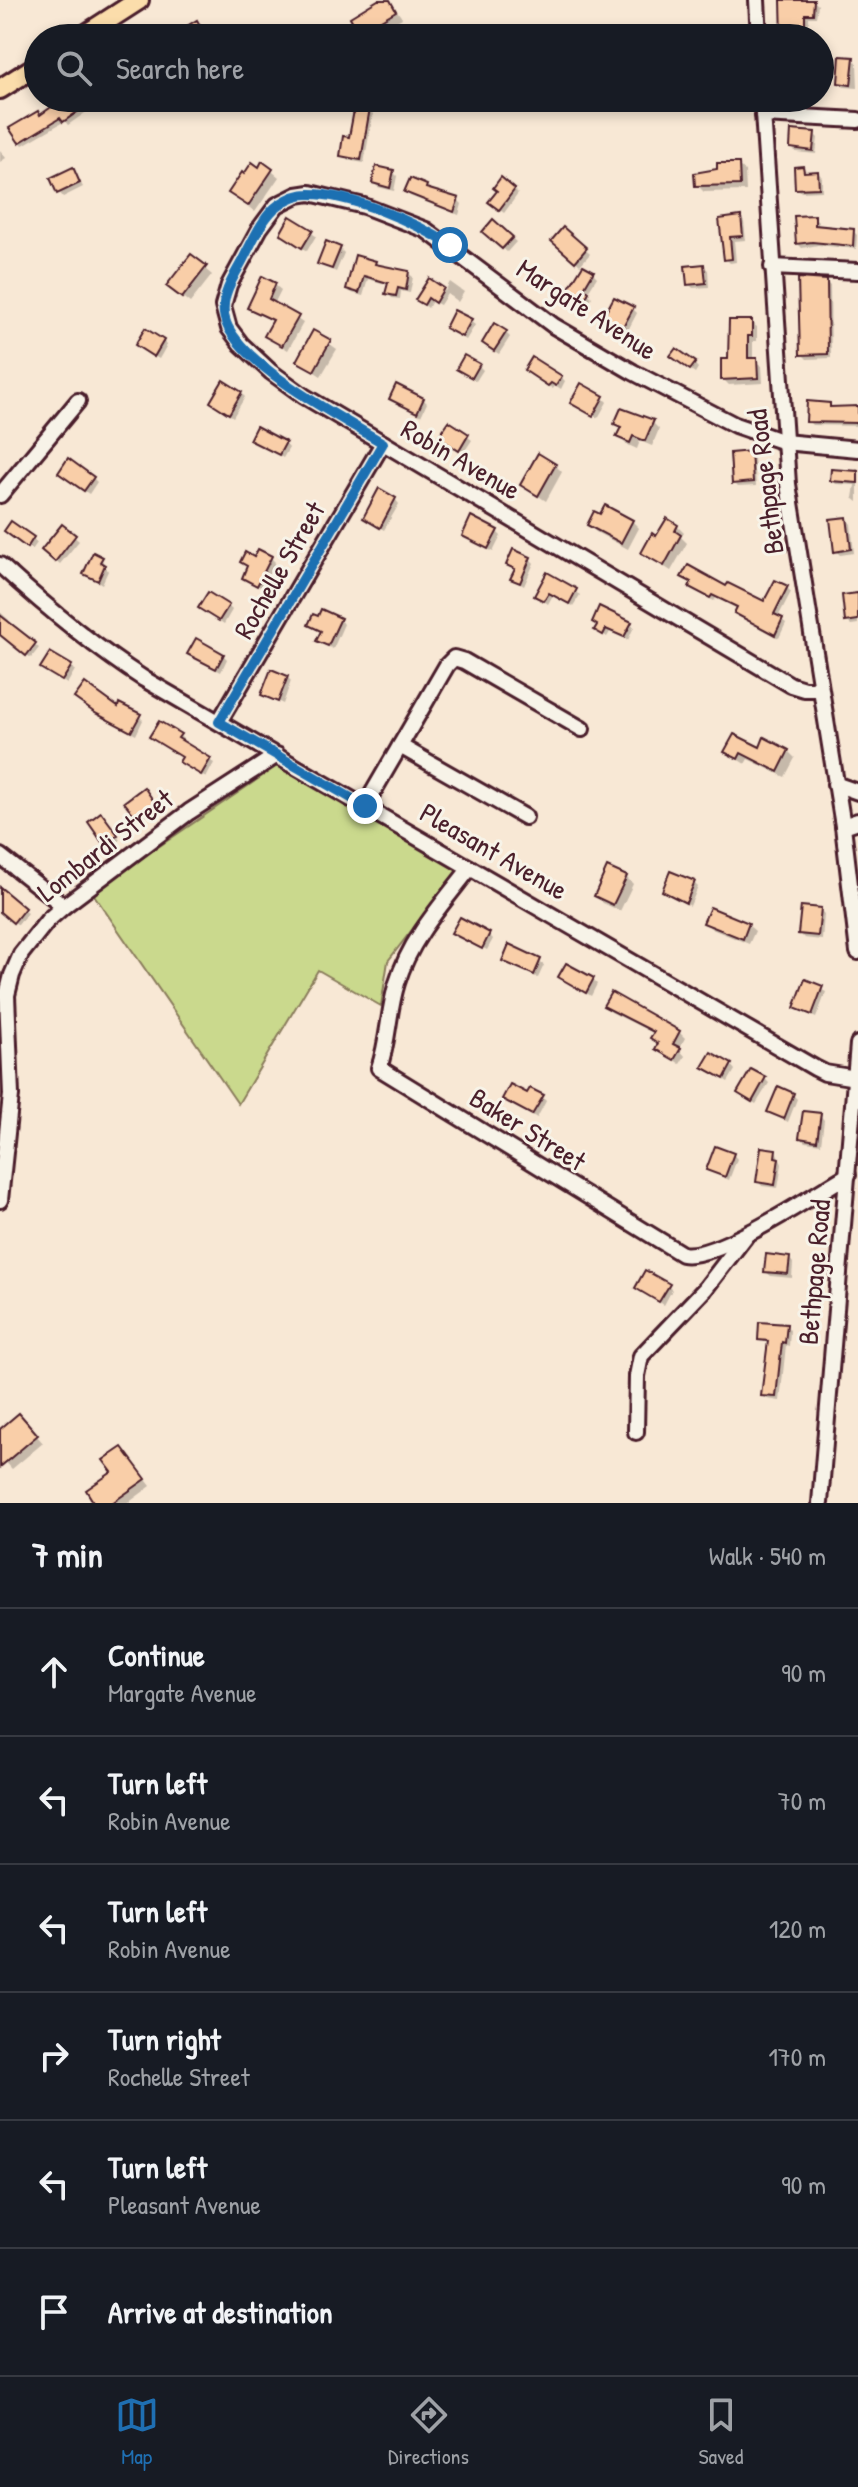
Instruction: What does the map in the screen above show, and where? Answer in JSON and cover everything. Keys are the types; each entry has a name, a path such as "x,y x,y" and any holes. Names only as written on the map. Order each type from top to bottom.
{"main road":[{"path":"102,24 139,0"},
{"path":"0,89 24,74"}],"street":[{"path":"757,0 758,24"},
{"name":"Bethpage Road","path":"763,112 788,484 843,826 858,952"},
{"path":"763,115 858,120"},
{"name":"Margate Avenue","path":"297,195 310,193 329,196 426,230 554,326 715,416 784,442 858,449"},
{"name":"Robin Avenue","path":"297,195 277,205 260,228 225,294 225,318 241,344 271,372 304,396 791,685 820,689"},
{"path":"772,267 858,271"},
{"path":"0,495 78,401"},
{"name":"Rochelle Street","path":"219,722 383,443"},
{"name":"Pleasant Avenue","path":"0,565 98,649 219,722 815,1068 825,1073 856,1078"},
{"path":"365,806 454,658 582,729"},
{"path":"400,746 525,817"},
{"name":"Lombardi Street","path":"0,1200 11,1095 7,995 21,954 48,920 64,906 189,812 277,755"},
{"path":"835,784 858,792"},
{"path":"843,826 858,821"},
{"path":"0,856 64,906"},
{"name":"Baker Street","path":"470,868 410,951 396,983 386,1048 379,1068 682,1254 692,1256 704,1253 748,1233 848,1175"},
{"name":"Bethpage Road","path":"820,1503 858,1044"},
{"path":"636,1432 637,1376 641,1356 705,1289 748,1233"}],"green space":[{"path":"280,764 458,870 388,961 381,1006 318,970 238,1104 92,892"}],"building":[{"path":"378,0 390,0 396,11 374,24 354,24 350,17"},
{"path":"781,0 814,0 813,14 805,14 805,24 782,24"},
{"path":"840,56 854,57 851,85 838,83"},
{"path":"36,112 40,115 44,112 77,112 63,122 60,118 19,143 9,128"},
{"path":"354,112 369,112 361,160 340,156 343,136 349,137"},
{"path":"791,130 815,132 813,151 790,148"},
{"path":"262,161 273,169 248,206 228,193 252,162 259,167"},
{"path":"717,163 739,163 740,185 695,186 694,173 717,169"},
{"path":"376,166 394,170 390,188 372,183"},
{"path":"803,166 804,172 818,171 819,188 795,189 794,167"},
{"path":"73,167 80,183 57,194 50,178"},
{"path":"501,177 515,189 499,210 488,202 497,191 493,188"},
{"path":"410,178 427,185 426,188 459,198 454,212 404,192"},
{"path":"815,215 815,225 854,229 853,246 812,242 796,244 794,216"},
{"path":"290,216 313,230 302,248 280,234"},
{"path":"741,216 743,236 730,237 732,259 724,260 719,219"},
{"path":"493,219 513,237 502,249 482,232"},
{"path":"563,227 587,248 575,262 551,241"},
{"path":"326,241 341,247 332,269 317,264"},
{"path":"191,254 207,266 182,298 166,286"},
{"path":"355,255 376,261 375,264 409,271 406,290 398,288 396,296 385,294 388,283 364,276 359,293 346,289"},
{"path":"704,264 706,283 687,285 685,266"},
{"path":"583,265 594,271 584,288 589,292 581,306 564,296"},
{"path":"262,276 276,283 269,299 299,316 282,346 264,336 273,320 247,308"},
{"path":"429,278 444,288 435,303 428,298 424,305 415,300"},
{"path":"798,278 827,280 828,354 800,355"},
{"path":"614,297 634,307 620,333 608,327 610,323 602,319"},
{"path":"454,310 472,319 462,337 445,328"},
{"path":"729,320 752,320 748,358 757,358 758,378 721,380 721,359 728,359"},
{"path":"494,323 507,331 494,351 482,343"},
{"path":"145,328 164,340 154,357 135,345"},
{"path":"313,330 331,340 314,371 296,361"},
{"path":"676,348 696,362 690,370 670,356"},
{"path":"464,355 480,364 472,378 456,369"},
{"path":"532,357 562,376 556,386 551,383 548,386 524,370"},
{"path":"223,380 242,392 229,414 210,402"},
{"path":"581,383 604,396 593,416 570,403"},
{"path":"396,384 424,398 417,413 389,399"},
{"path":"807,401 830,403 830,407 858,406 858,423 806,422"},
{"path":"621,408 654,420 645,441 633,436 630,443 616,437 621,427 614,424"},
{"path":"449,421 469,434 459,451 438,437"},
{"path":"256,426 286,442 279,455 249,440"},
{"path":"751,451 753,482 732,484 730,453"},
{"path":"538,453 556,464 538,496 520,485"},
{"path":"68,458 94,477 84,491 58,473"},
{"path":"831,469 858,471 858,483 830,481"},
{"path":"379,488 396,498 380,528 363,518"},
{"path":"605,505 633,520 621,543 587,525 594,511 600,514"},
{"path":"471,516 498,530 488,549 462,536"},
{"path":"847,517 851,549 834,552 830,519"},
{"path":"667,518 678,525 675,531 681,535 664,566 641,553 652,533 656,536"},
{"path":"11,521 34,537 27,548 4,531"},
{"path":"62,524 76,535 55,562 41,550"},
{"path":"258,549 272,556 257,586 242,578 247,566 240,562 245,552 254,557"},
{"path":"513,549 531,557 520,583 510,579 515,569 506,565"},
{"path":"93,552 103,557 100,562 105,565 98,581 83,574"},
{"path":"688,565 726,586 728,583 764,601 775,580 788,586 774,614 783,618 775,635 734,613 737,607 689,587 691,582 681,577"},
{"path":"547,572 577,589 569,604 549,593 544,601 534,596"},
{"path":"208,592 229,605 219,621 198,608"},
{"path":"858,593 858,620 845,622 842,595"},
{"path":"599,606 632,622 624,637 606,629 603,635 594,630 597,625 592,622"},
{"path":"321,609 341,618 328,646 316,641 321,631 308,625 313,614 318,616"},
{"path":"0,615 36,643 26,656 0,635"},
{"path":"196,638 224,654 216,669 187,654"},
{"path":"50,652 72,665 62,681 40,668"},
{"path":"271,669 288,676 278,702 261,695"},
{"path":"85,683 118,707 119,703 141,714 131,732 74,698"},
{"path":"159,721 181,734 178,738 211,758 201,775 179,762 182,757 149,737"},
{"path":"734,734 760,747 764,737 789,750 778,772 741,753 738,759 724,752"},
{"path":"144,787 155,803 136,817 124,802"},
{"path":"101,812 118,835 104,845 88,822"},
{"path":"607,867 627,876 613,905 594,896"},
{"path":"670,871 695,881 686,903 662,891"},
{"path":"0,887 25,908 13,923 0,912"},
{"path":"801,906 821,908 818,936 798,934"},
{"path":"710,907 749,923 743,939 703,923"},
{"path":"460,917 490,933 482,949 451,933"},
{"path":"509,944 541,959 534,975 502,961"},
{"path":"566,963 594,978 586,993 558,977"},
{"path":"805,979 823,986 812,1015 794,1008"},
{"path":"611,992 680,1031 673,1044 681,1048 674,1060 655,1049 658,1043 650,1038 654,1032 603,1006"},
{"path":"711,1052 732,1064 724,1079 702,1067"},
{"path":"751,1069 766,1077 752,1102 737,1093"},
{"path":"510,1084 527,1093 530,1088 544,1095 532,1115 502,1099"},
{"path":"778,1086 794,1093 784,1119 767,1112"},
{"path":"803,1111 821,1113 817,1141 799,1138"},
{"path":"715,1146 734,1153 725,1177 706,1170"},
{"path":"761,1147 776,1149 775,1157 779,1158 775,1185 756,1182"},
{"path":"766,1254 790,1257 788,1274 764,1272"},
{"path":"645,1270 670,1284 659,1302 635,1288"},
{"path":"759,1322 787,1324 776,1397 761,1396 768,1341 758,1340"},
{"path":"19,1413 38,1435 0,1467 0,1429"},
{"path":"122,1447 146,1479 112,1503 94,1503 86,1490 112,1472 103,1460"}],"route":[{"path":"365,806 219,722 383,443 304,396 271,372 229,328 223,306 229,285 260,228 277,205 297,195 310,193 329,196 364,206 411,223 450,245"}]}
